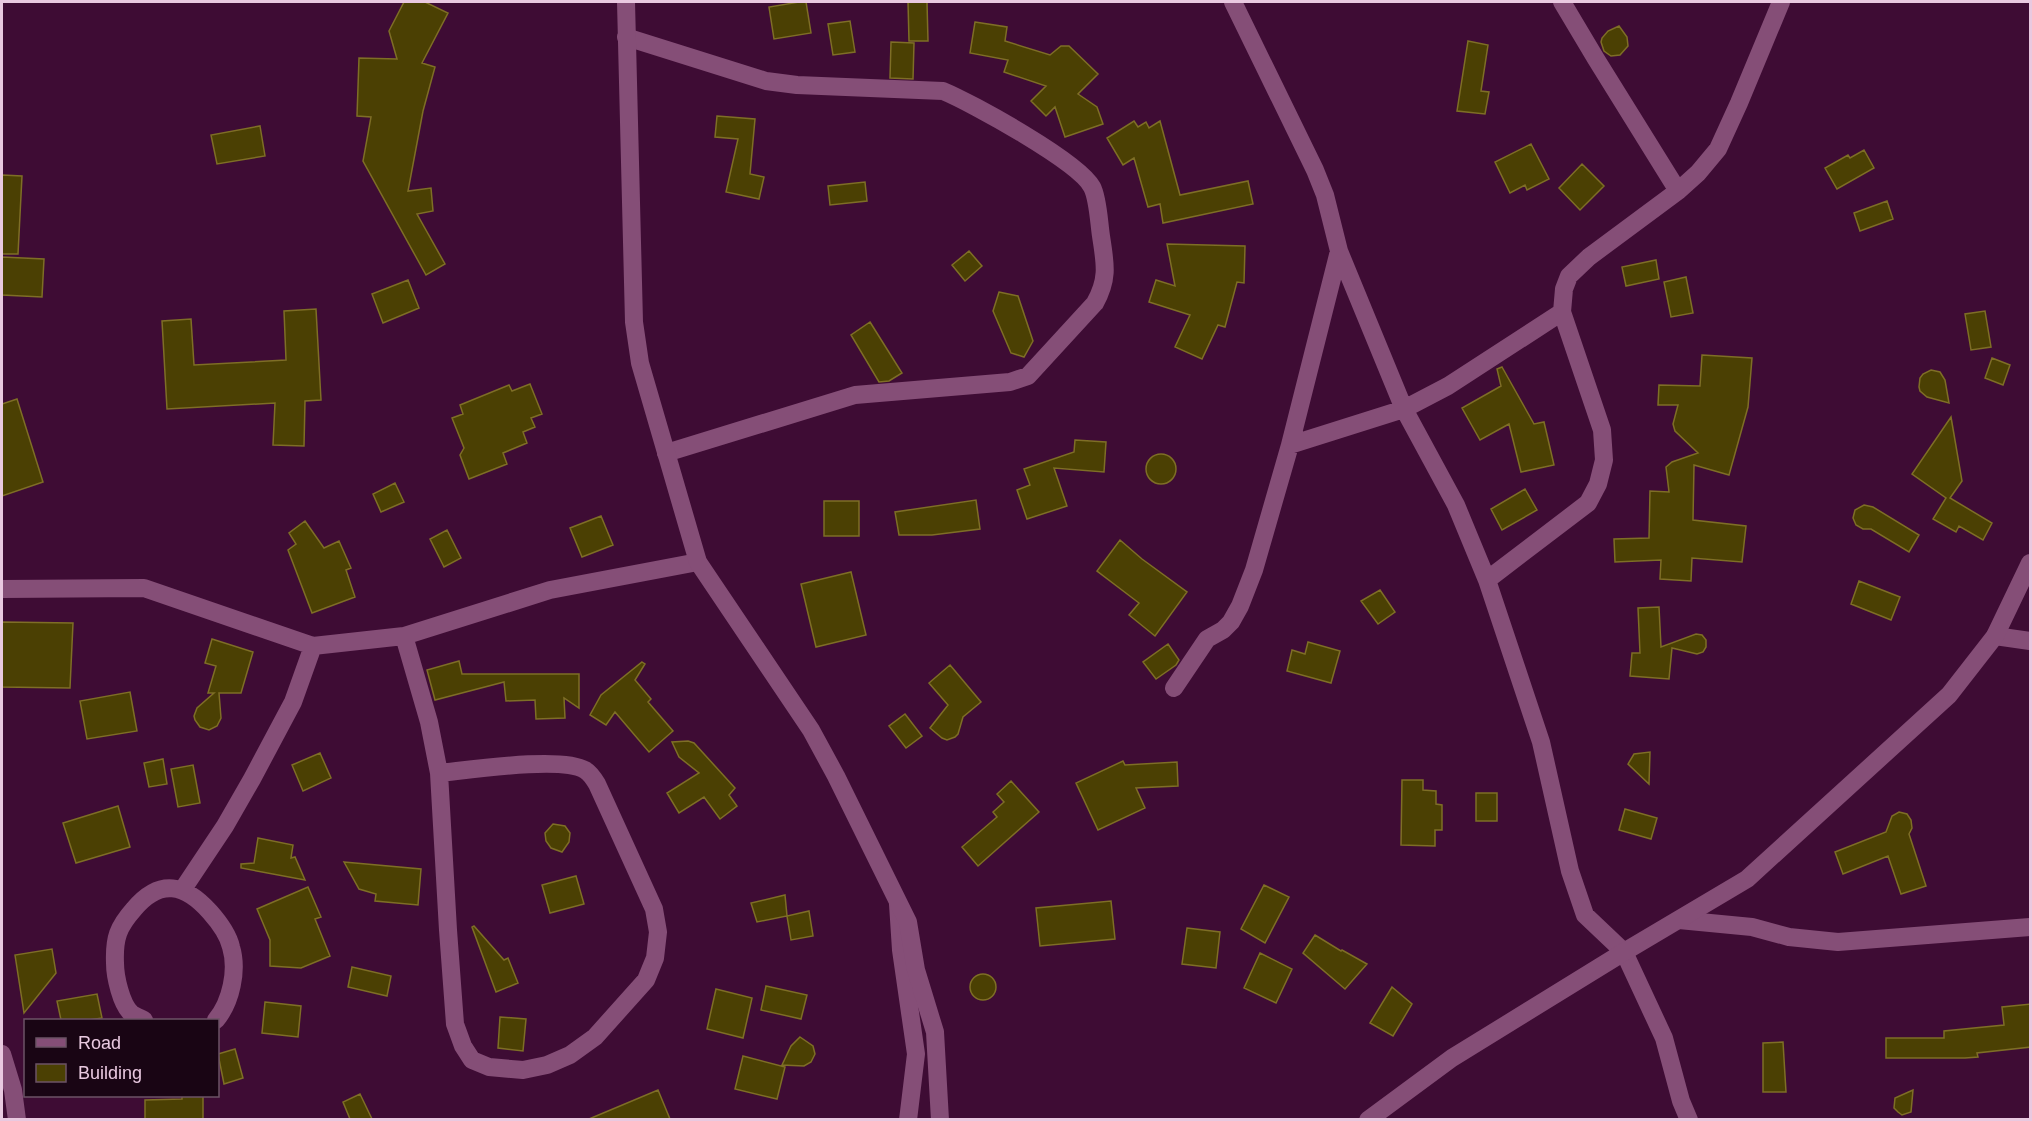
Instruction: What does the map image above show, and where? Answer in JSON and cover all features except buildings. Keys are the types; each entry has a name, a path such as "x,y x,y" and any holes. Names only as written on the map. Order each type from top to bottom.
{"street":[{"path":"626,2 634,322 639,363 698,562 811,730 837,776 908,922 916,970 935,1032 940,1119"},
{"path":"1233,2 1315,170 1325,195 1339,251 1404,409 1456,505 1487,580 1541,742 1570,871 1585,915 1624,952 1664,1038 1681,1101 1689,1119"},
{"path":"1562,2 1678,191"},
{"path":"1487,580 1588,503 1598,484 1604,460 1602,430 1562,312 1564,289 1569,276 1589,256 1678,191 1698,173 1718,149 1781,2"},
{"path":"626,37 766,81 797,85 943,91 962,99 1082,173 1092,188 1106,268 1103,289 1095,303 1028,376 1010,382 855,395 666,453"},
{"path":"1174,688 1207,639 1223,630 1231,622 1254,570 1290,446 1339,251"},
{"path":"1290,446 1404,409 1448,386 1562,312"},
{"path":"2,589 144,588 313,646 404,636 549,591 698,562"},
{"path":"1368,1119 1452,1058 1747,879 1948,695 1995,636 2031,563"},
{"path":"404,636 429,722 439,773 455,1024 463,1046 472,1060 489,1067 523,1070 547,1065 570,1055 595,1037 646,980 656,958 658,932 654,909 597,784 586,770 570,764 544,764 439,773"},
{"path":"1995,636 2031,641"},
{"path":"183,890 241,798 288,712 313,646"},
{"path":"142,1019 130,1013 120,994 115,972 114,943 121,923 139,903 154,891 166,889 183,890 199,900 218,921 231,946 233,971 230,994 223,1012 217,1019"},
{"path":"898,902 901,950 916,1054 908,1119"},
{"path":"1679,920 1752,927 1789,937 1838,942 2031,927"},
{"path":"2,1054 13,1090 17,1119"}]}
